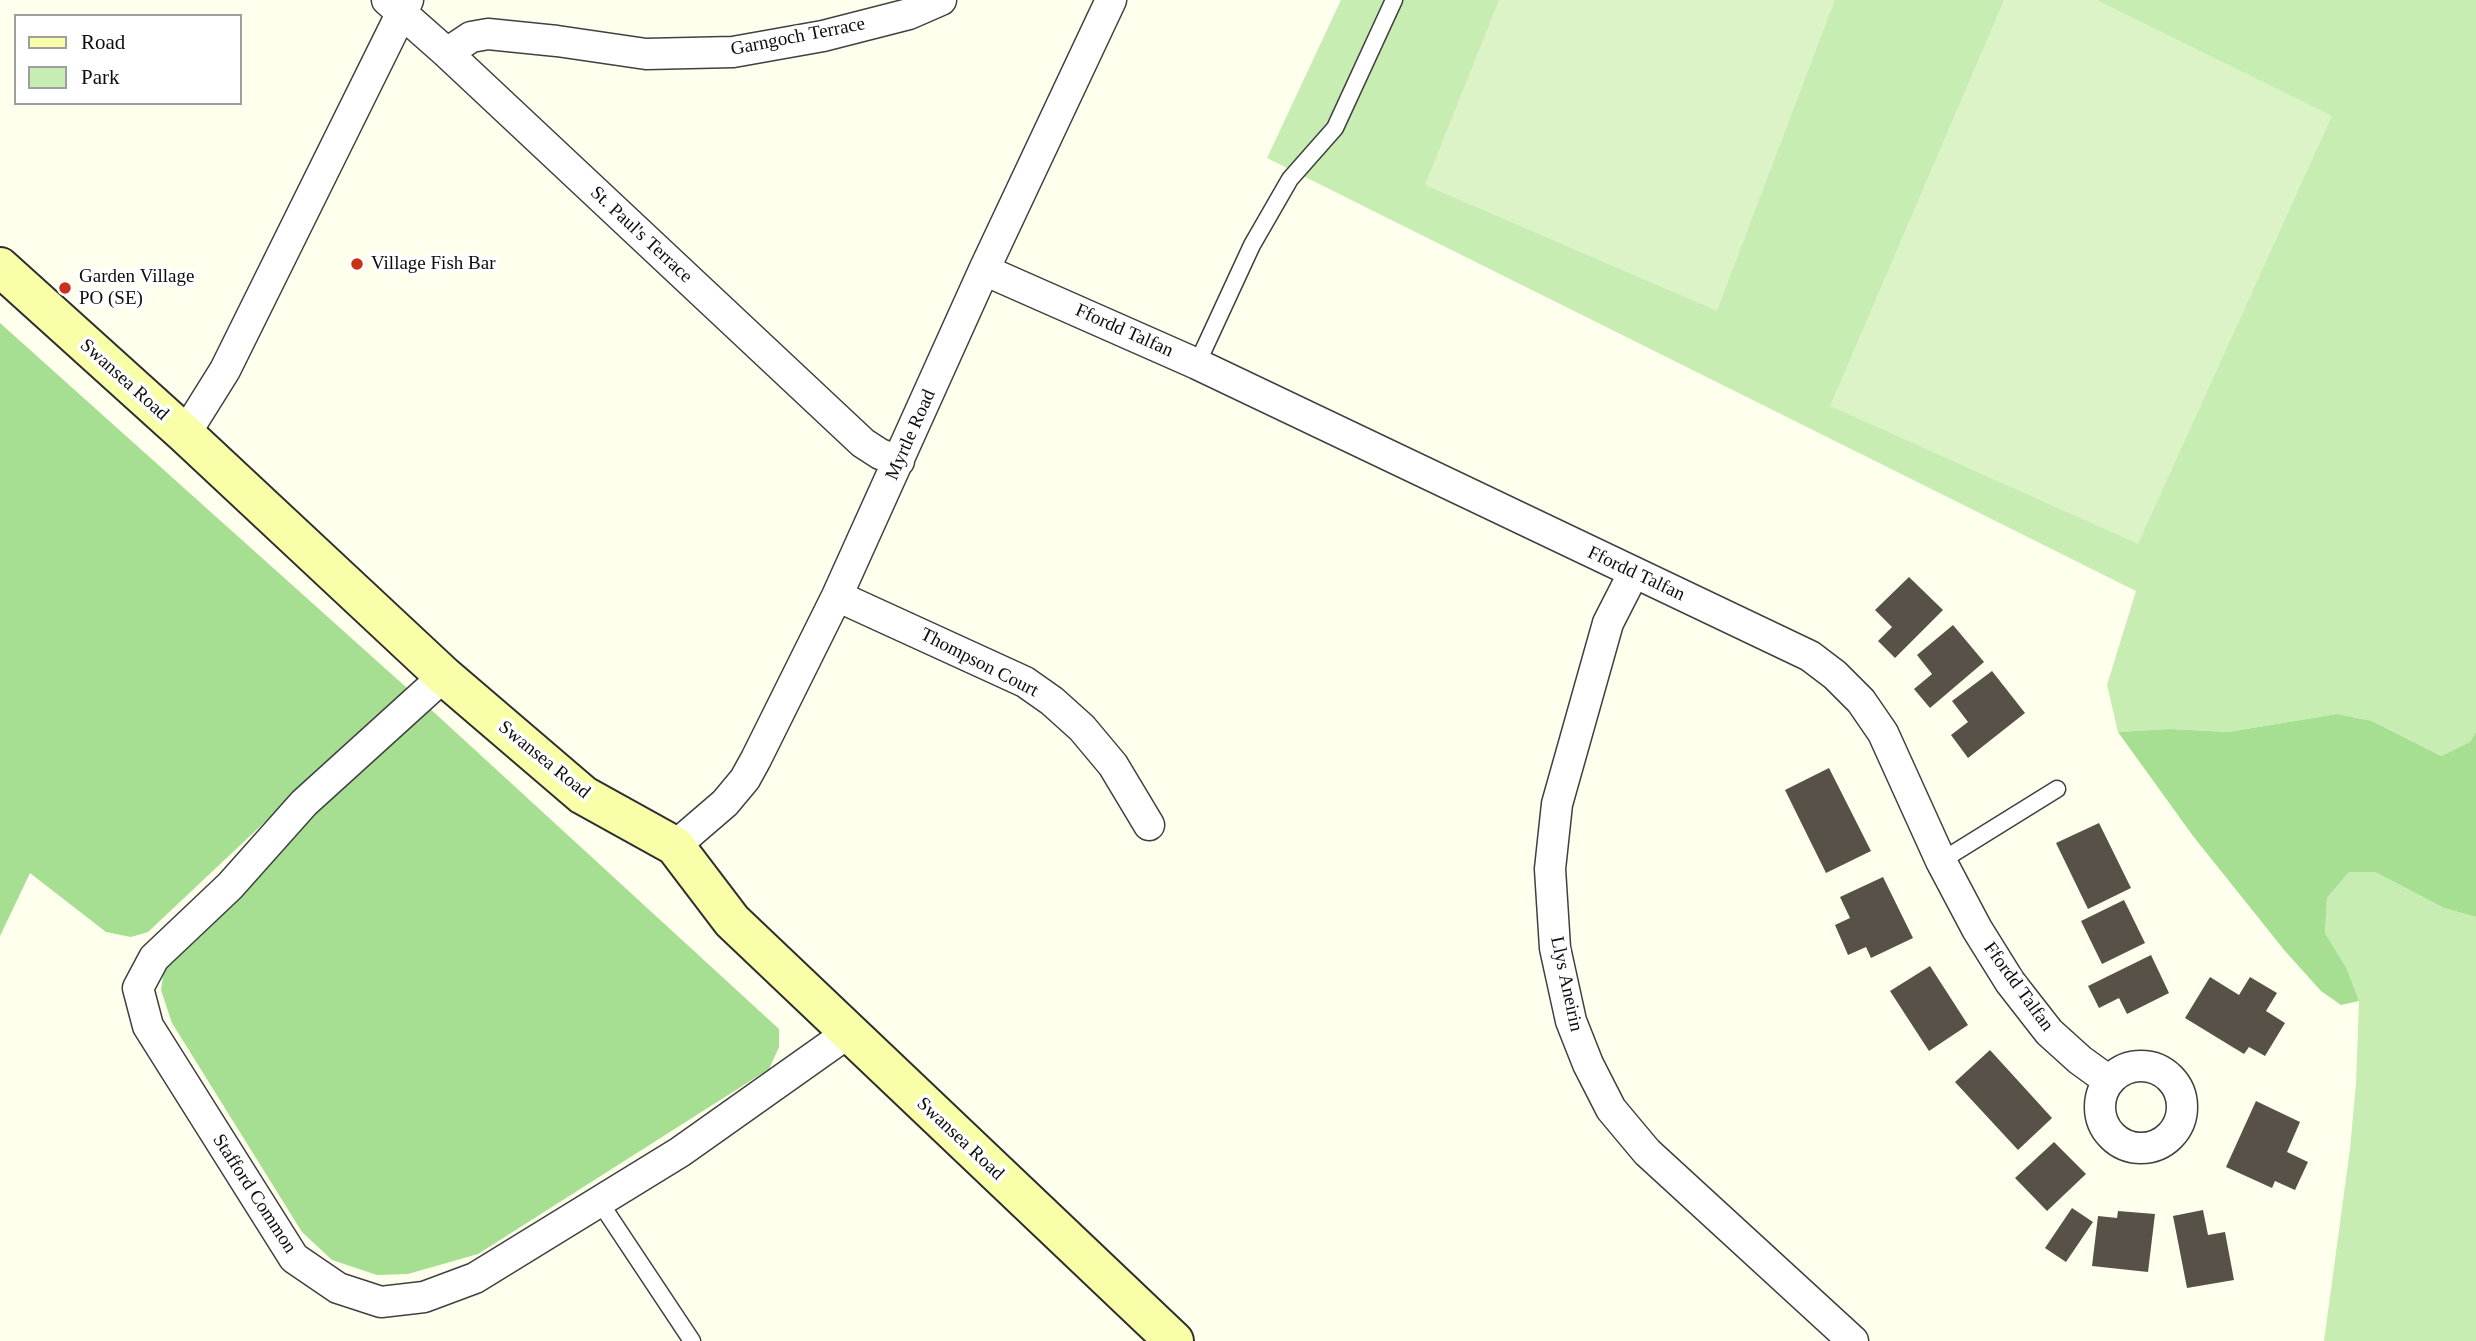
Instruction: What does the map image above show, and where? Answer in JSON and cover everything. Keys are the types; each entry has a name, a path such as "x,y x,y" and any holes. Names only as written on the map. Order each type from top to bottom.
{"main road":[{"name":"Swansea Road","path":"0,267 185,434 444,676 583,795 675,846 732,921 1174,1341"}],"street":[{"name":"Garngoch Terrace","path":"447,53 471,37 488,34 646,54 733,52 823,36 909,14 941,0"},
{"name":"Myrtle Road","path":"675,846 725,803 746,779 837,596 984,270 1111,0"},
{"name":"St. Paul's Terrace","path":"399,4 447,53 863,443 880,454 900,461"},
{"path":"185,434 225,370 399,4"},
{"name":"Ffordd Talfan","path":"984,270 1197,364 1810,656 1835,675 1861,701 1883,733 1941,861 1977,929 2010,982 2049,1032 2109,1081"},
{"name":"Llys Aneirin","path":"1634,572 1608,623 1557,804 1550,869 1555,948 1571,1021 1588,1064 1611,1109 1647,1152 1853,1341"},
{"name":"Thompson Court","path":"837,596 1025,682 1052,701 1082,728 1113,765 1149,825"},
{"name":"Stafford Common","path":"444,676 304,803 230,886 154,958 138,988 148,1026 294,1258 338,1288 381,1303 424,1297 475,1278 680,1152 848,1033"}],"lane":[{"path":"1197,364 1252,245 1290,179 1335,128 1394,0"},
{"path":"1941,861 2057,789"},
{"path":"599,1200 692,1341"}],"green space":[{"path":"1341,0 2476,0 2476,732 2470,742 2441,756 2372,721 2337,714 2228,732 2170,729 2118,732 2107,685 2136,591 1267,158"},
{"path":"1499,0 1835,0 1717,311 1425,185"},
{"path":"2004,0 2097,0 2332,116 2138,544 1830,406"},
{"path":"0,323 407,688 148,932 131,937 106,932 30,873 0,936"},
{"path":"426,705 779,1029 779,1047 769,1069 478,1254 408,1274 377,1275 332,1260 302,1232 172,1023 161,990 165,962 306,815"},
{"path":"2337,714 2372,721 2441,756 2470,742 2476,732 2476,917 2444,908 2375,872 2349,872 2327,898 2325,933 2347,969 2359,1001 2341,1005 2321,991 2285,951 2193,836 2118,732 2170,729 2228,732"},
{"path":"2349,872 2375,872 2444,908 2476,917 2476,1341 2324,1341 2350,1149 2359,1001 2347,969 2325,933 2327,898"}],"building":[{"path":"1909,577 1943,610 1895,658 1878,641 1892,627 1875,610"},
{"path":"1953,625 1984,662 1930,708 1914,689 1932,674 1917,655"},
{"path":"1992,671 2025,713 1968,758 1951,735 1968,722 1952,701"},
{"path":"1829,768 1871,851 1826,873 1785,790"},
{"path":"2099,823 2131,888 2088,909 2056,843"},
{"path":"1883,877 1913,938 1871,958 1866,947 1848,955 1835,925 1850,918 1840,897"},
{"path":"2124,900 2145,943 2102,964 2081,921"},
{"path":"2151,955 2169,993 2127,1014 2119,998 2099,1008 2088,986"},
{"path":"1930,966 1968,1025 1929,1051 1890,991"},
{"path":"2210,977 2239,995 2250,977 2277,993 2266,1011 2285,1023 2265,1056 2249,1047 2244,1054 2185,1018"},
{"path":"1990,1050 2052,1118 2018,1150 1955,1082"},
{"path":"2256,1101 2300,1122 2287,1152 2308,1162 2295,1190 2275,1181 2272,1188 2226,1167"},
{"path":"2054,1142 2086,1174 2047,1211 2015,1178"},
{"path":"2072,1208 2093,1222 2066,1262 2045,1248"},
{"path":"2203,1210 2208,1235 2225,1232 2234,1280 2187,1288 2173,1216"},
{"path":"2118,1211 2155,1214 2148,1272 2092,1266 2098,1216 2117,1218"}],"place":[{"name":"Village Fish Bar","path":"357,264"},
{"name":"Garden Village PO (SE)","path":"65,288"}]}
